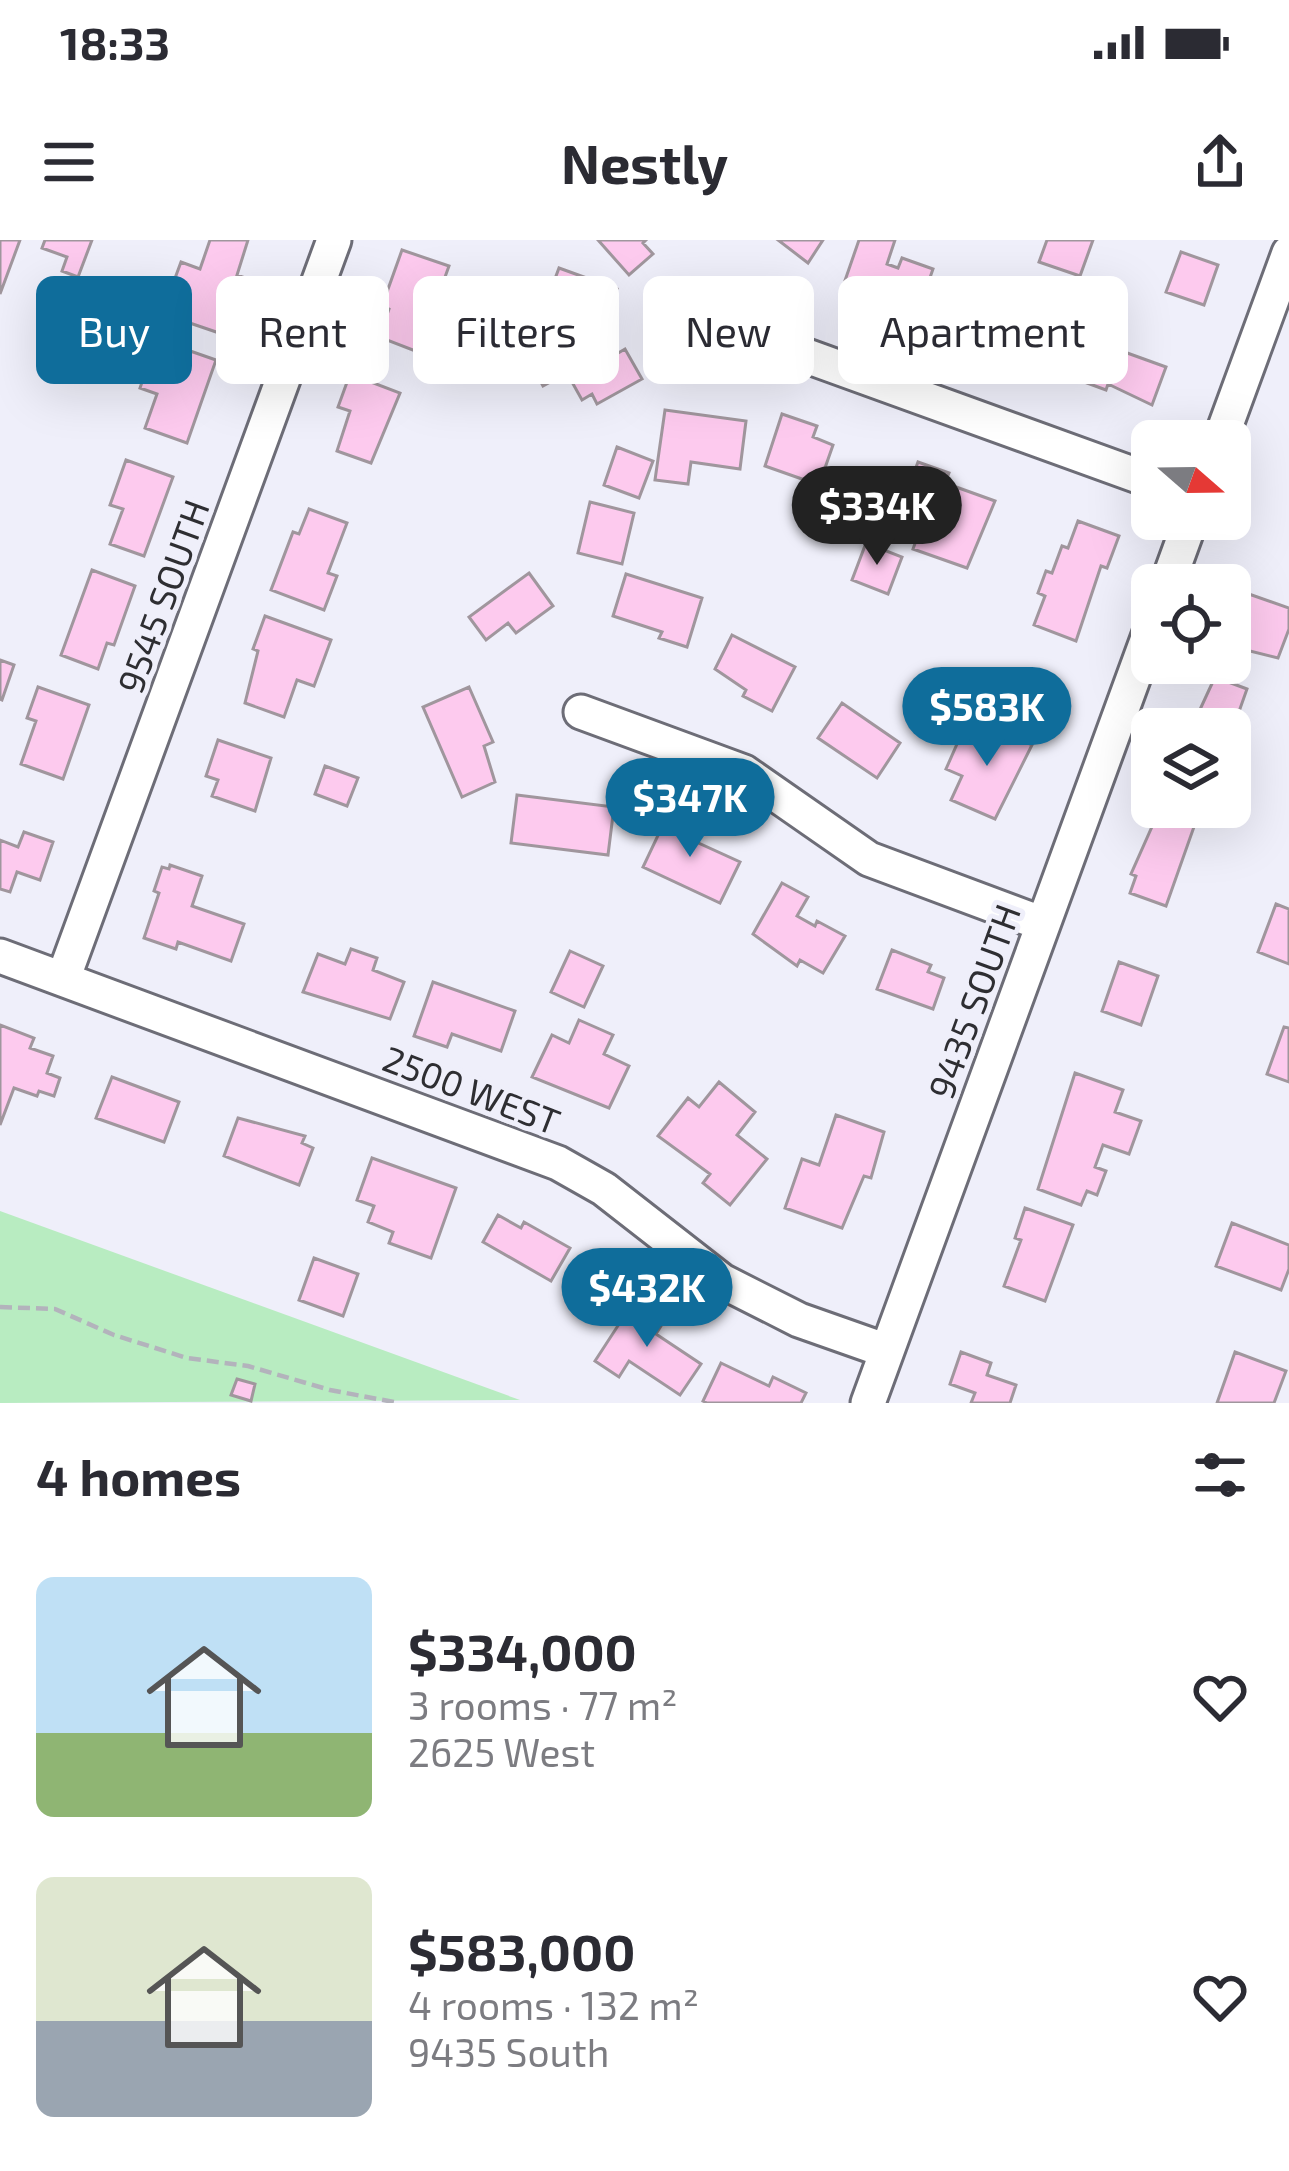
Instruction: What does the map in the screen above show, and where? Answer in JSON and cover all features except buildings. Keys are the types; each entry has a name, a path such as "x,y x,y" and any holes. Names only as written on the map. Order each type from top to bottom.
{"street":[{"name":"9545 SOUTH","path":"63,979 334,240"},
{"path":"1228,420 1289,253"},
{"path":"814,359 1131,473"},
{"name":"9435 SOUTH","path":"868,1403 1131,684"},
{"path":"581,712 744,772 869,859 1043,925"},
{"name":"2500 WEST","path":"0,956 558,1163 618,1199 722,1281 800,1320 887,1351"}],"path":[{"path":"0,1307 55,1309 114,1335 187,1358 248,1366 330,1390 399,1403"}],"green space":[{"path":"0,1211 520,1400 0,1403"}]}
